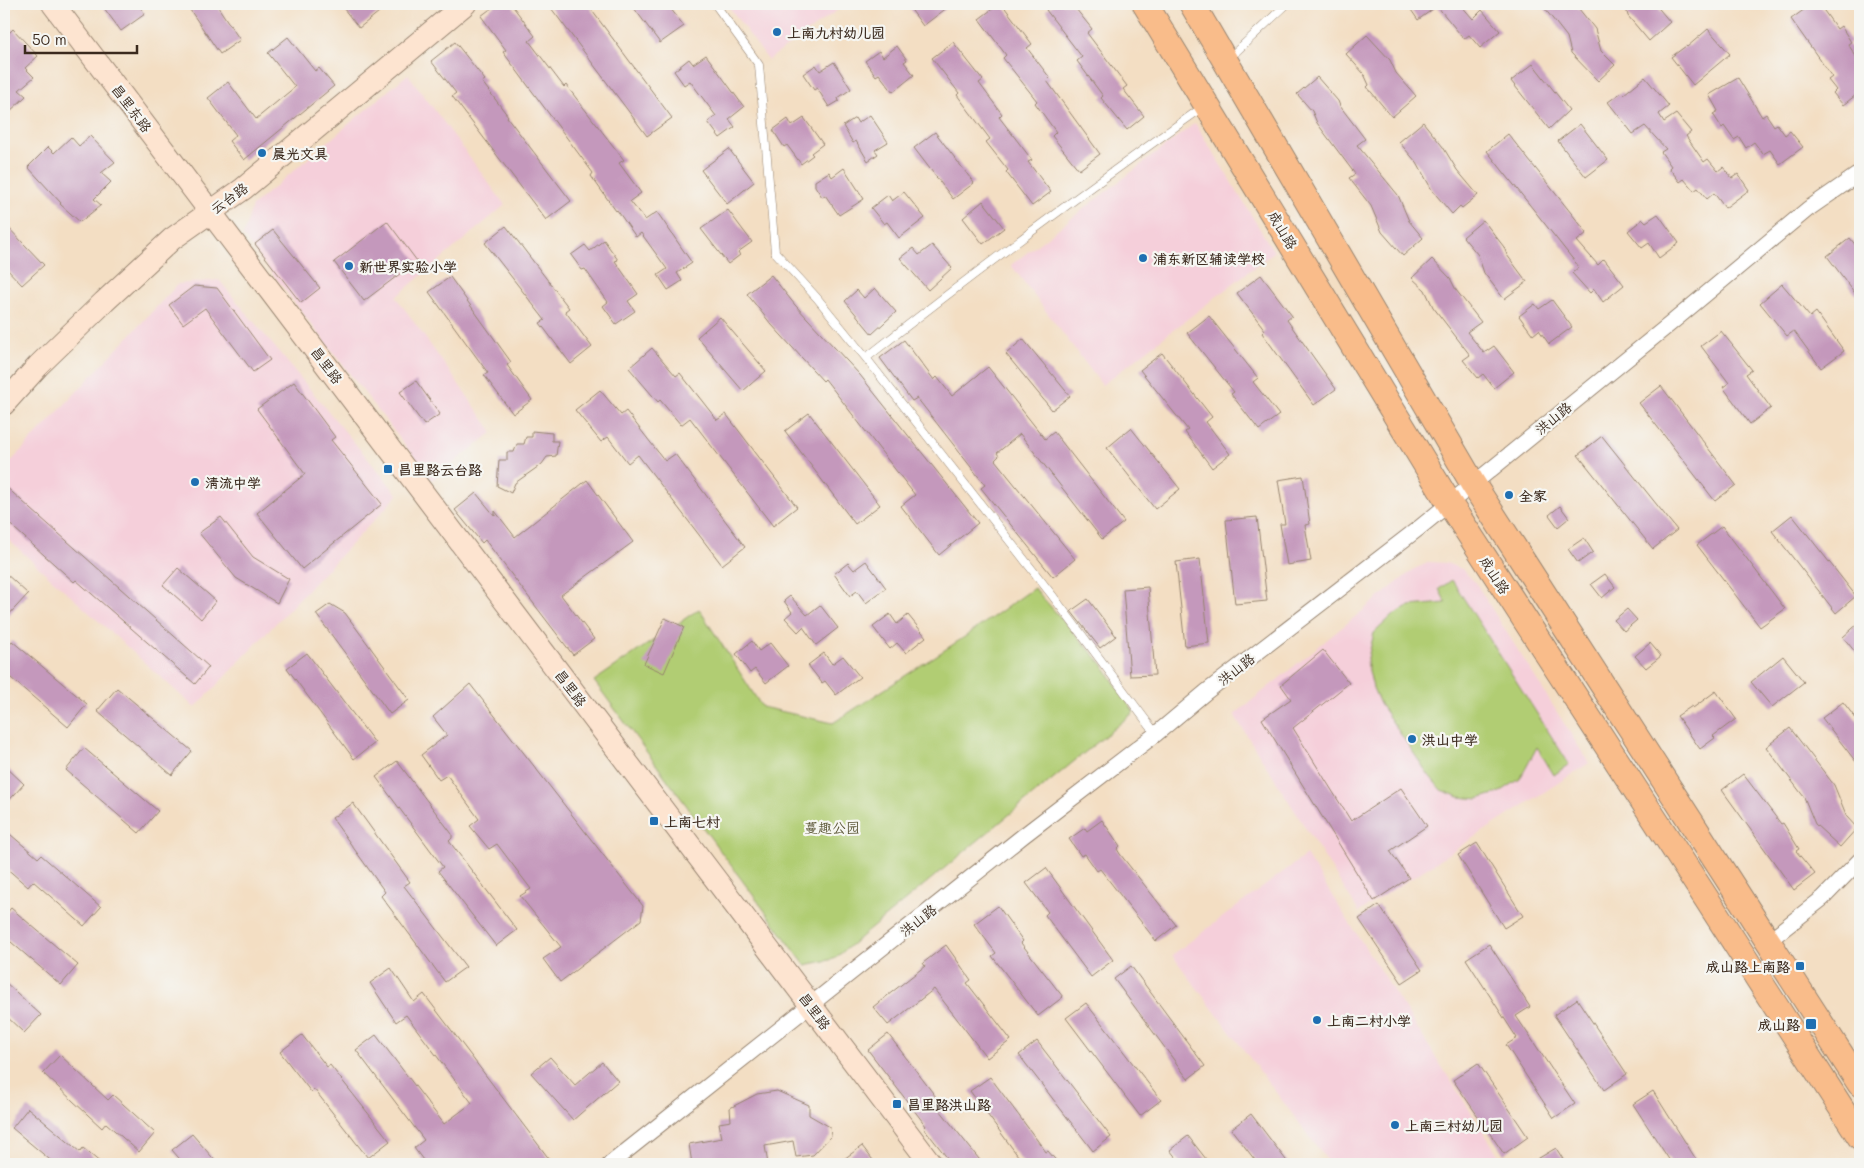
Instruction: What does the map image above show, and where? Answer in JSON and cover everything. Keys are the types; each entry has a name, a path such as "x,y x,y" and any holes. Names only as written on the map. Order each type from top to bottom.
{"main road":[{"name":"成山路","path":"1146,4 1448,504 1712,906 1860,1137"},
{"path":"1192,4 1473,484 1768,941 1857,1070"}],"street":[{"name":"昌里东路","path":"53,4 210,212"},
{"name":"云台路","path":"4,404 38,366 172,239 244,189 465,4"},
{"name":"洪山路","path":"610,1164 1023,836 1448,504 1808,209 1860,173"},
{"name":"昌里路","path":"210,212 567,682 664,814 693,848 931,1164"},
{"path":"1768,941 1823,898 1860,860"}],"lane":[{"path":"715,4 759,65 776,252 866,358 1052,595 1156,734"},
{"path":"1226,61 1287,4"},
{"path":"866,358 925,311 1116,169 1207,105"}],"shaded area":[{"name":"上南九村幼儿园","path":"727,4 846,4 768,60"},
{"name":"新世界实验小学","path":"408,74 505,205 396,297 493,432 432,480 243,236 252,206"},
{"name":"浦东新区辅读学校","path":"1195,123 1274,252 1102,385 1011,265"},
{"name":"清流中学","path":"219,280 398,495 195,708 4,536 4,469 178,284"},
{"name":"洪山中学","path":"1430,562 1446,563 1462,569 1475,582 1589,763 1359,912 1234,715 1414,569"},
{"name":"上南二村小学","path":"1306,855 1503,1162 1500,1164 1330,1164 1172,955"}],"green space":[{"path":"1452,580 1569,764 1554,775 1537,747 1520,779 1500,792 1478,799 1459,797 1441,790 1428,774 1380,704 1373,688 1367,662 1374,633 1393,615 1410,606 1446,603 1439,589"},
{"name":"蔓趣公园","path":"1034,588 1102,664 1134,712 834,959 805,965 594,681 699,609 762,707 833,723 966,636"}],"building":[{"path":"101,4 138,4 145,14 121,31"},
{"path":"186,4 216,4 240,40 220,54"},
{"path":"340,4 373,4 379,12 359,28"},
{"path":"497,4 511,4 535,36 529,41 624,160 619,163 641,193 630,201 645,220 657,212 692,263 677,273 682,281 668,290 658,275 667,269 641,233 636,237 616,211 591,176 593,173 503,52 506,50 481,16"},
{"path":"548,4 587,4 672,118 647,136"},
{"path":"631,4 667,4 684,26 660,43"},
{"path":"907,4 952,4 923,26"},
{"path":"999,4 1002,4 1032,44 1027,48 1050,78 1047,81 1100,154 1079,170 1052,136 1056,132 1035,103 1037,101 1003,58 1006,55 979,19"},
{"path":"1054,4 1072,4 1092,29 1087,33 1127,86 1123,89 1144,116 1127,130 1101,98 1103,96 1077,61 1082,57 1046,10"},
{"path":"1407,4 1460,4 1473,19 1482,10 1500,31 1480,48 1469,35 1464,39 1437,6 1418,20"},
{"path":"1541,4 1575,4 1595,29 1601,51 1615,65 1598,81 1571,53 1567,37"},
{"path":"1625,4 1655,4 1670,22 1649,41 1628,16"},
{"path":"1812,4 1819,4 1837,29 1841,26 1851,42 1848,44 1859,61 1856,64 1860,70 1860,92 1843,105 1833,93 1836,90 1828,80 1832,77 1791,19"},
{"path":"13,29 38,56 25,68 34,77 19,90 26,96 4,117 4,38"},
{"path":"1708,29 1730,54 1693,85 1671,57 1687,47"},
{"path":"1367,35 1390,60 1396,73 1416,96 1392,117 1367,87 1369,85 1364,74 1346,54"},
{"path":"288,37 315,71 319,68 334,86 244,160 229,141 236,135 208,98 228,82 256,119 295,87 268,53"},
{"path":"455,42 485,80 482,82 507,117 571,201 546,220 452,96 456,93 431,61"},
{"path":"953,42 983,80 979,83 1002,114 999,117 1032,160 1028,162 1051,192 1032,206 1006,172 1008,170 986,142 990,139 957,95 959,93 932,58"},
{"path":"897,46 907,60 904,62 914,75 893,92 879,74 876,76 865,61 879,51 883,57"},
{"path":"706,55 744,107 729,119 735,127 720,138 708,122 716,116 690,81 684,85 674,71 689,59 693,64"},
{"path":"834,62 851,89 838,98 839,101 829,107 817,88 814,90 803,74 816,65 820,71"},
{"path":"1533,64 1569,110 1549,129 1511,81"},
{"path":"1317,77 1338,101 1365,139 1357,145 1398,195 1409,221 1423,238 1403,256 1382,232 1371,206 1349,178 1355,174 1317,123 1312,111 1297,94"},
{"path":"1645,77 1669,106 1659,114 1664,122 1676,114 1691,132 1686,136 1704,162 1708,159 1718,171 1723,167 1732,178 1738,174 1749,190 1725,208 1714,193 1707,199 1698,188 1694,191 1684,179 1680,182 1669,168 1671,166 1661,152 1666,149 1645,126 1633,134 1608,102 1622,92 1624,94"},
{"path":"1738,78 1762,117 1766,114 1774,126 1777,124 1785,135 1790,131 1803,147 1780,164 1770,150 1763,154 1754,142 1746,148 1739,137 1734,140 1724,126 1722,128 1713,114 1718,111 1709,95"},
{"path":"870,115 888,142 875,150 878,154 868,161 856,141 853,143 843,126 855,118 858,123"},
{"path":"804,118 823,144 801,164 787,145 784,147 773,130 788,119 792,126"},
{"path":"1423,122 1443,147 1457,170 1478,195 1462,208 1460,206 1452,214 1432,190 1417,163 1399,142"},
{"path":"1580,124 1608,160 1586,177 1558,141"},
{"path":"935,132 974,183 953,199 914,148"},
{"path":"1508,134 1587,233 1577,241 1598,265 1604,259 1624,285 1603,302 1594,289 1590,293 1572,273 1579,267 1487,151"},
{"path":"90,136 115,162 101,173 111,182 94,199 101,205 80,222 60,204 28,167 48,147 54,153 71,137 79,146"},
{"path":"729,149 754,182 727,204 701,170"},
{"path":"844,168 864,199 839,215 825,195 822,197 815,186 815,181 829,172 832,177"},
{"path":"904,192 925,218 899,238 887,222 884,224 871,208 888,195 892,201"},
{"path":"983,201 1004,228 983,244 963,218"},
{"path":"728,210 752,242 738,252 740,255 728,264 701,229"},
{"path":"1658,214 1679,243 1659,258 1649,243 1642,248 1628,231 1643,219 1646,222"},
{"path":"1483,220 1527,282 1504,299 1484,273 1478,255 1463,237"},
{"path":"387,221 417,261 364,301 334,262"},
{"path":"4,223 44,265 22,285 4,266"},
{"path":"506,226 569,308 565,311 592,347 571,364 540,323 545,320 485,243"},
{"path":"273,230 320,288 301,303 255,244"},
{"path":"1850,238 1860,251 1860,300 1827,256"},
{"path":"604,240 618,260 615,261 638,294 628,301 635,311 616,324 603,306 608,302 585,269 582,270 571,255 585,245 590,251"},
{"path":"932,245 952,268 928,290 900,258 913,248 919,255"},
{"path":"1432,259 1450,278 1456,290 1481,322 1467,332 1484,353 1494,346 1514,372 1494,388 1483,374 1478,378 1463,360 1470,355 1433,307 1425,290 1412,278"},
{"path":"771,275 795,305 860,375 978,523 939,555 901,506 915,495 825,379 823,381 771,324 747,294"},
{"path":"1261,275 1292,316 1287,320 1336,389 1314,405 1262,333 1265,330 1237,293"},
{"path":"450,277 511,362 507,365 532,400 513,414 484,375 488,373 429,292"},
{"path":"1782,284 1810,317 1816,312 1844,351 1821,368 1794,331 1787,336 1760,303"},
{"path":"194,286 217,288 270,360 253,372 205,308 183,324 169,305"},
{"path":"875,288 896,312 872,334 845,301 857,290 864,298"},
{"path":"1552,300 1572,327 1549,344 1539,330 1533,335 1519,316 1535,304 1539,309"},
{"path":"1209,316 1258,378 1253,382 1279,415 1259,430 1231,394 1234,392 1187,333"},
{"path":"720,317 766,371 743,391 697,337"},
{"path":"1721,331 1752,370 1746,374 1771,408 1750,424 1723,387 1729,383 1701,346"},
{"path":"1023,339 1070,396 1052,410 1006,354"},
{"path":"904,340 934,380 937,377 952,396 988,367 1045,439 1054,432 1124,522 1102,539 1020,434 997,453 999,456 995,460 1075,559 1053,577 981,488 985,485 917,398 912,401 880,358"},
{"path":"652,348 676,376 680,373 717,420 726,414 797,507 773,526 690,418 681,425 629,368"},
{"path":"1162,353 1212,417 1206,422 1230,454 1212,468 1185,432 1188,430 1140,370"},
{"path":"416,381 440,414 424,425 400,392"},
{"path":"294,382 335,437 331,440 382,504 302,569 257,513 305,474 257,409"},
{"path":"1661,386 1736,485 1715,501 1639,403"},
{"path":"600,390 621,415 626,411 665,461 675,454 745,547 722,565 638,455 628,463 608,437 601,442 575,410"},
{"path":"809,413 880,505 855,524 785,431"},
{"path":"1131,428 1180,489 1155,509 1107,448"},
{"path":"532,431 552,433 552,441 558,441 556,456 547,457 542,464 515,483 511,493 497,486 499,460 507,460 507,452 514,452 517,444 524,444 526,437 532,437"},
{"path":"1602,436 1677,530 1653,549 1578,455"},
{"path":"1303,476 1310,524 1305,525 1311,561 1287,565 1280,524 1285,524 1278,480"},
{"path":"587,480 633,542 561,595 594,639 573,655 485,540 482,543 455,510 476,493 495,516 495,511 515,537"},
{"path":"4,485 209,667 195,684 76,580 74,582 4,519"},
{"path":"1560,506 1569,518 1558,527 1549,515"},
{"path":"1792,515 1856,596 1836,613 1772,531"},
{"path":"221,517 253,557 289,579 277,603 236,578 199,533"},
{"path":"1257,517 1267,601 1235,604 1226,520"},
{"path":"1722,526 1785,609 1760,627 1697,545"},
{"path":"1584,538 1593,552 1578,563 1568,549"},
{"path":"1200,559 1209,643 1185,646 1176,562"},
{"path":"866,561 886,588 866,603 857,591 850,596 834,574 848,563 854,570"},
{"path":"178,568 216,601 201,619 163,585"},
{"path":"4,572 28,594 4,620"},
{"path":"1605,574 1615,587 1602,598 1591,584"},
{"path":"1148,587 1155,675 1130,676 1123,589"},
{"path":"790,596 807,615 820,605 838,628 816,645 803,627 798,632 785,618 792,612 784,601"},
{"path":"1088,599 1116,636 1100,648 1071,611"},
{"path":"330,604 345,613 409,700 390,714 316,614"},
{"path":"1627,609 1637,620 1624,631 1614,620"},
{"path":"890,614 897,624 908,615 926,637 906,653 897,643 890,649 873,627"},
{"path":"665,618 684,627 664,673 644,664"},
{"path":"1860,622 1860,658 1843,637"},
{"path":"12,641 87,704 68,727 4,672 4,651"},
{"path":"752,641 759,651 770,643 788,666 766,683 755,669 750,673 736,654"},
{"path":"1650,643 1661,656 1646,668 1635,656"},
{"path":"1323,650 1349,683 1293,728 1351,821 1401,788 1427,826 1390,851 1409,878 1374,901 1262,719 1291,699 1281,685"},
{"path":"307,653 375,743 354,759 287,668"},
{"path":"824,653 832,664 843,656 860,677 836,695 825,681 822,683 808,665"},
{"path":"1783,656 1804,682 1772,707 1751,682"},
{"path":"470,684 643,906 641,920 560,982 543,959 561,947 520,896 531,889 497,844 489,849 470,826 479,819 447,775 439,780 421,755 447,735 433,717"},
{"path":"117,688 192,751 172,775 97,711"},
{"path":"1716,691 1736,719 1713,736 1715,738 1700,749 1677,716 1692,706 1693,708"},
{"path":"1843,702 1860,724 1860,767 1822,718"},
{"path":"1790,728 1834,785 1847,817 1857,828 1840,847 1815,824 1804,797 1766,747"},
{"path":"84,748 158,811 139,833 66,770"},
{"path":"397,761 452,834 452,838 449,841 517,930 496,946 438,871 443,867 376,777"},
{"path":"4,765 24,784 4,806"},
{"path":"1743,774 1781,824 1783,823 1799,849 1796,851 1815,874 1794,890 1722,790"},
{"path":"353,803 410,882 404,886 466,967 445,982 381,896 385,892 332,818"},
{"path":"1102,820 1120,846 1117,849 1120,854 1176,925 1156,941 1100,869 1097,871 1085,854 1081,856 1069,839 1085,828 1087,831"},
{"path":"4,829 38,858 41,855 101,907 84,926 33,881 28,887 4,866"},
{"path":"1477,843 1523,916 1504,928 1458,855"},
{"path":"1046,868 1113,960 1091,977 1045,915 1048,912 1026,883"},
{"path":"1379,905 1422,970 1402,983 1359,919"},
{"path":"998,906 1023,941 1021,943 1063,997 1038,1016 992,956 996,953 974,924"},
{"path":"11,908 78,965 61,985 4,936 4,916"},
{"path":"1489,944 1530,1007 1516,1016 1575,1104 1554,1118 1506,1045 1517,1038 1466,959"},
{"path":"946,945 971,980 967,983 1011,1040 987,1058 934,989 888,1025 873,1007 925,966 923,963"},
{"path":"1131,966 1205,1066 1188,1079 1114,979"},
{"path":"391,968 414,1002 424,994 553,1164 426,1164 414,1148 424,1140 356,1050 376,1035 444,1124 472,1103 406,1015 396,1022 370,983"},
{"path":"4,981 41,1015 24,1033 4,1014"},
{"path":"1577,999 1627,1074 1604,1090 1554,1015"},
{"path":"1086,1003 1161,1100 1140,1116 1066,1018"},
{"path":"888,1034 936,1097 932,1100 983,1164 952,1164 924,1128 926,1126 868,1050"},
{"path":"302,1035 327,1067 330,1065 390,1141 368,1158 314,1089 311,1092 280,1052"},
{"path":"1037,1041 1111,1137 1093,1151 1019,1055"},
{"path":"60,1055 108,1100 113,1095 155,1133 139,1152 106,1123 102,1128 43,1073"},
{"path":"550,1057 575,1085 602,1062 618,1081 573,1120 531,1073"},
{"path":"1478,1063 1528,1137 1504,1154 1453,1080"},
{"path":"990,1077 1046,1152 1048,1151 1059,1164 1024,1164 970,1091"},
{"path":"777,1091 809,1105 809,1115 830,1127 831,1136 813,1155 796,1157 793,1141 765,1146 768,1164 692,1164 689,1144 722,1138 719,1123 731,1121 730,1108 757,1094"},
{"path":"1653,1091 1699,1164 1672,1164 1633,1104"},
{"path":"28,1108 80,1152 83,1148 102,1164 55,1164 12,1128"},
{"path":"1251,1114 1289,1164 1258,1164 1231,1129"},
{"path":"192,1134 218,1164 184,1164 172,1150"},
{"path":"1188,1136 1210,1164 1181,1164 1170,1150"},
{"path":"862,1146 876,1164 837,1164"},
{"path":"1556,1148 1566,1164 1529,1164"}],"place":[{"name":"上南九村幼儿园","path":"777,32"},
{"name":"晨光文具","path":"262,153"},
{"name":"浦东新区辅读学校","path":"1143,258"},
{"name":"新世界实验小学","path":"349,266"},
{"name":"昌里路云台路","path":"388,469"},
{"name":"清流中学","path":"195,482"},
{"name":"全家","path":"1509,495"},
{"name":"洪山中学","path":"1412,739"},
{"name":"上南七村","path":"654,821"},
{"name":"成山路上南路","path":"1800,966"},
{"name":"上南二村小学","path":"1317,1020"},
{"name":"成山路","path":"1811,1024"},
{"name":"昌里路洪山路","path":"897,1104"},
{"name":"上南三村幼儿园","path":"1395,1125"}]}
